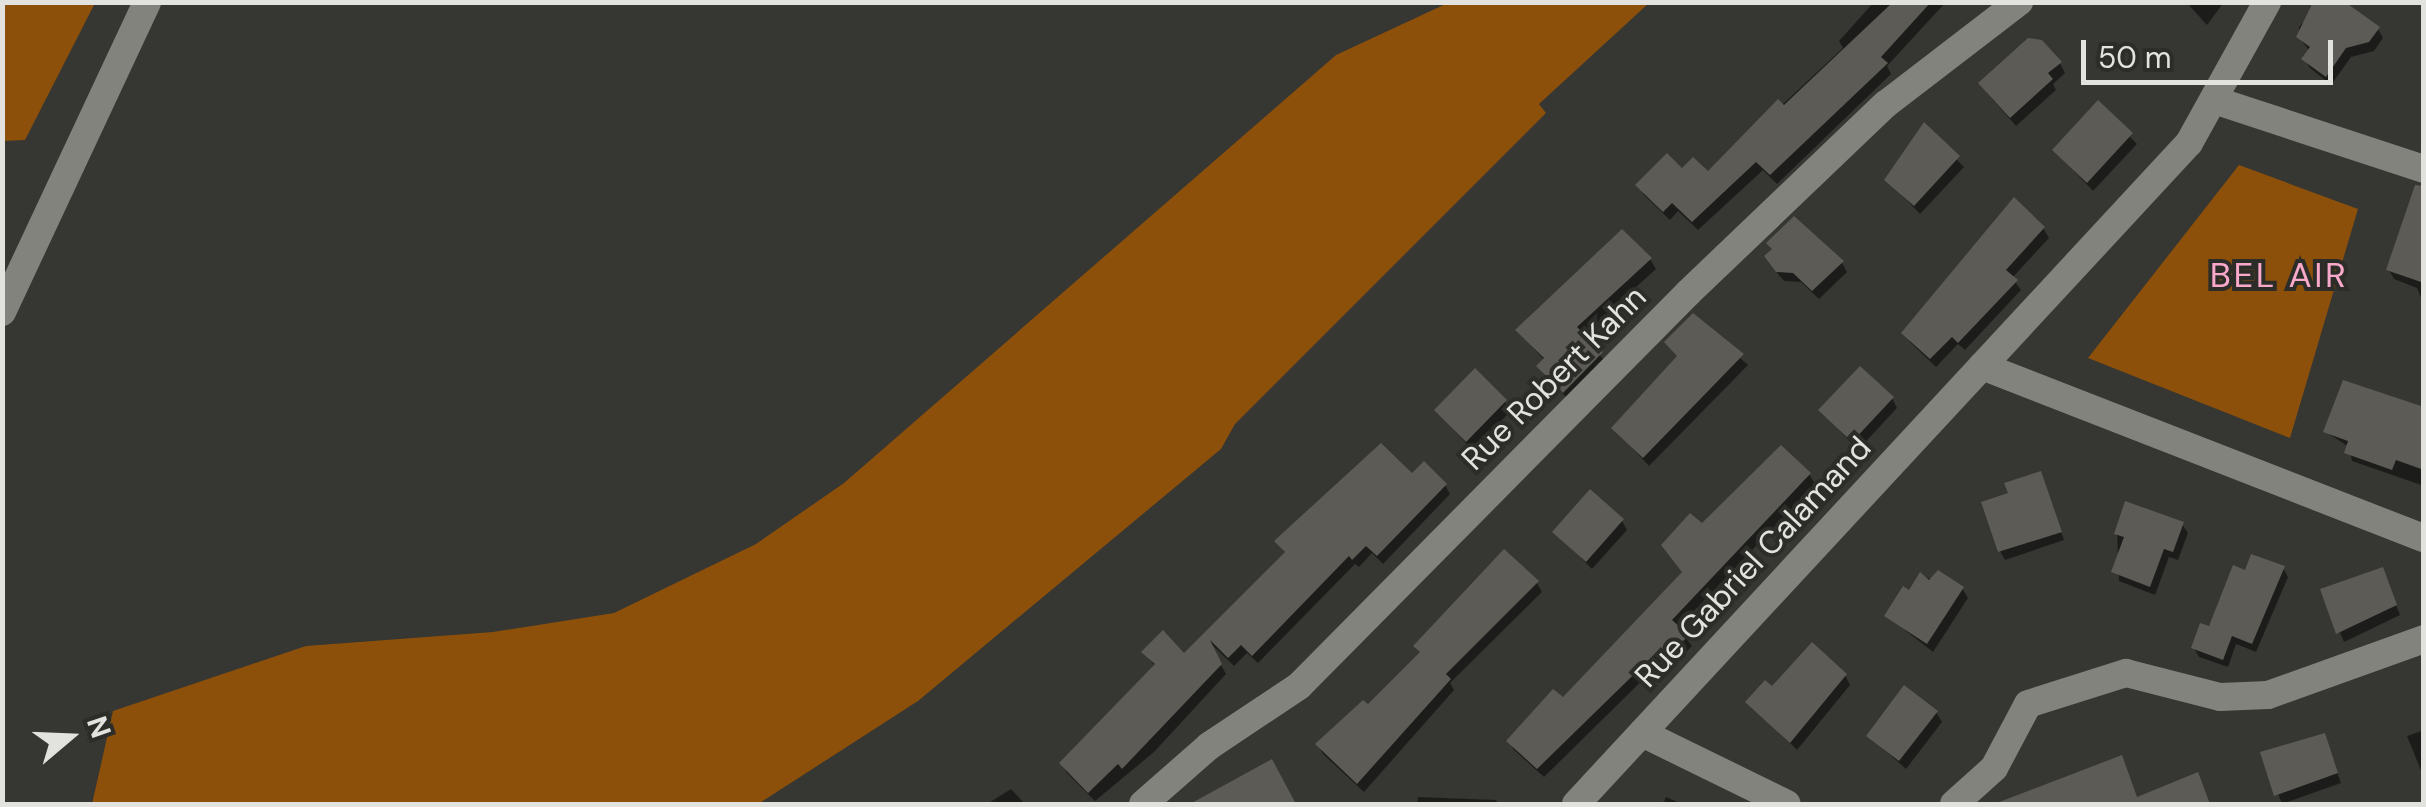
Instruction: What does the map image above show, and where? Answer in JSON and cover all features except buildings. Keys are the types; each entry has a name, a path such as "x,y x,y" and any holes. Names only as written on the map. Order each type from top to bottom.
{"street":[{"path":"2,312 148,2"},
{"name":"Rue Robert Kahn","path":"1142,804 1208,746 1299,686 1886,104 2019,2"},
{"name":"Rue Gabriel Calamand","path":"1576,804 2189,143 2267,2"},
{"path":"2214,100 2424,169"},
{"path":"1982,366 2424,538"},
{"path":"1954,804 1994,768 2028,704 2126,672 2220,697 2268,695 2424,639"},
{"path":"1642,733 1786,804"}],"shaded area":[{"path":"3,2 95,3 25,140 3,141"},
{"path":"1450,2 1649,3 1539,104 1546,113 1235,424 1221,449 918,701 758,804 92,804 113,711 306,646 493,632 614,613 756,544 844,483 1336,55"},
{"path":"2239,165 2358,209 2290,438 2088,358"}],"district":[{"name":"BEL AIR","path":"2279,275"}]}
